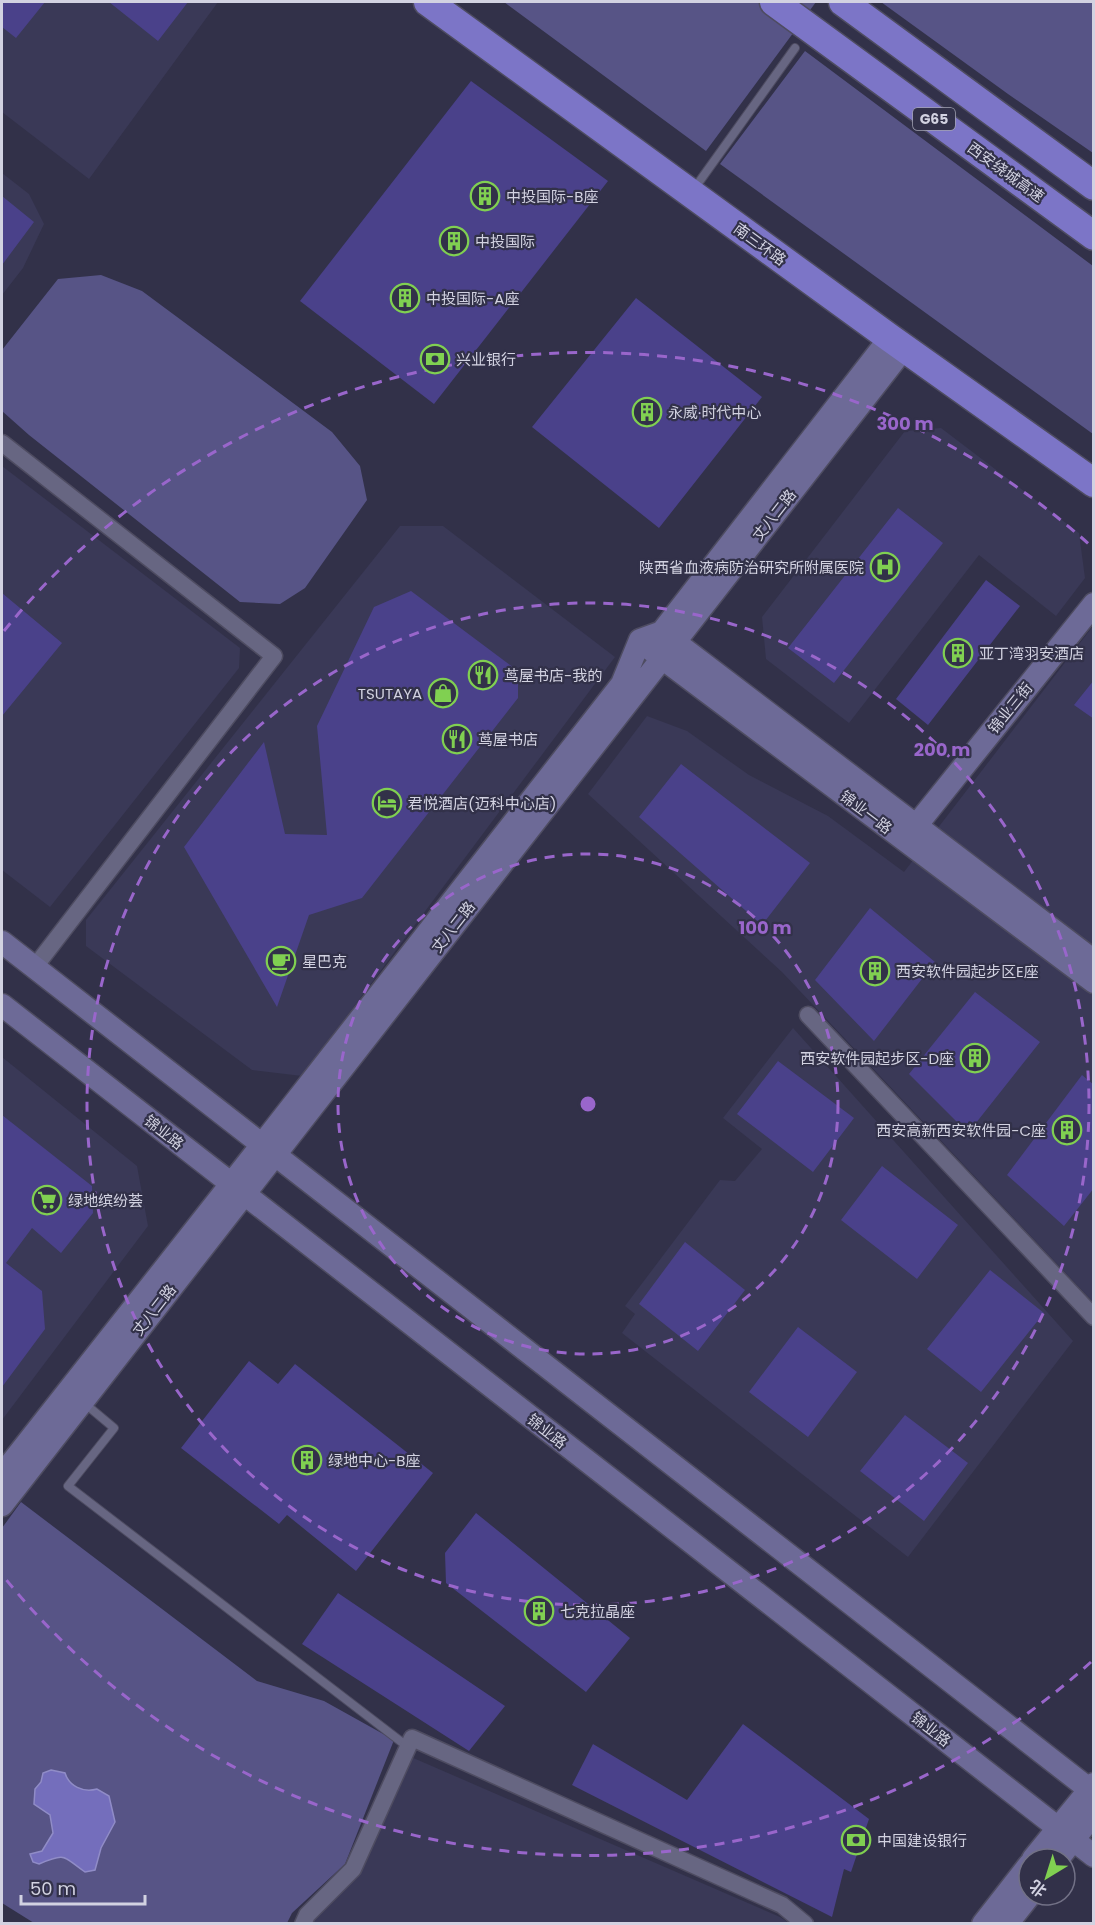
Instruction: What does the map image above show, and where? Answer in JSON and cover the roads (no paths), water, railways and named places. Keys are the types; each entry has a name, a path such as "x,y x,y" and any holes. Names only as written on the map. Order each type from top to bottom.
{"highway":[{"name":"南三环路","path":"428,2 897,343 1094,483"},
{"name":"西安绕城高速","path":"774,2 1094,236"},
{"name":"G65","path":"843,2 1094,186"}],"street":[{"name":"丈八二路","path":"2,1474 268,1151 666,644 897,343"},
{"path":"2,443 274,656 34,968"},
{"name":"锦业三街","path":"910,833 1094,604"},
{"name":"丈八二路","path":"268,1151 621,684 640,640 666,644"},
{"name":"锦业一路","path":"666,644 910,833 1094,982"},
{"name":"锦业一路","path":"910,833 1094,961"},
{"path":"2,942 268,1151 1092,1789 1065,1834 1061,1847"},
{"name":"锦业路","path":"2,1005 1094,1856"},
{"path":"808,1016 1094,1317"},
{"name":"丈八二路","path":"2,1505 82,1401 237,1189"},
{"path":"303,1923 307,1915 353,1869 412,1738 782,1905 805,1923"},
{"path":"1048,1847 1094,1814"},
{"path":"983,1923 1017,1879"},
{"path":"1007,1923 1020,1907"}],"lane":[{"path":"691,193 795,48"},
{"path":"82,1401 114,1428 68,1486 408,1747"}],"place":[{"name":"中投国际-B座","path":"485,196"},
{"name":"中投国际","path":"454,241"},
{"name":"中投国际-A座","path":"405,298"},
{"name":"兴业银行","path":"435,359"},
{"name":"永威·时代中心","path":"647,412"},
{"name":"陕西省血液病防治研究所附属医院","path":"885,567"},
{"name":"亚丁湾羽安酒店","path":"958,653"},
{"name":"茑屋书店-我的","path":"483,675"},
{"name":"TSUTAYA","path":"443,693"},
{"name":"茑屋书店","path":"457,739"},
{"name":"君悦酒店(迈科中心店)","path":"387,803"},
{"name":"星巴克","path":"281,961"},
{"name":"西安软件园起步区E座","path":"875,971"},
{"name":"西安软件园起步区-D座","path":"975,1058"},
{"name":"西安高新西安软件园-C座","path":"1067,1130"},
{"name":"绿地缤纷荟","path":"47,1200"},
{"name":"绿地中心-B座","path":"307,1460"},
{"name":"七克拉晶座","path":"539,1611"},
{"name":"中国建设银行","path":"856,1840"}]}
